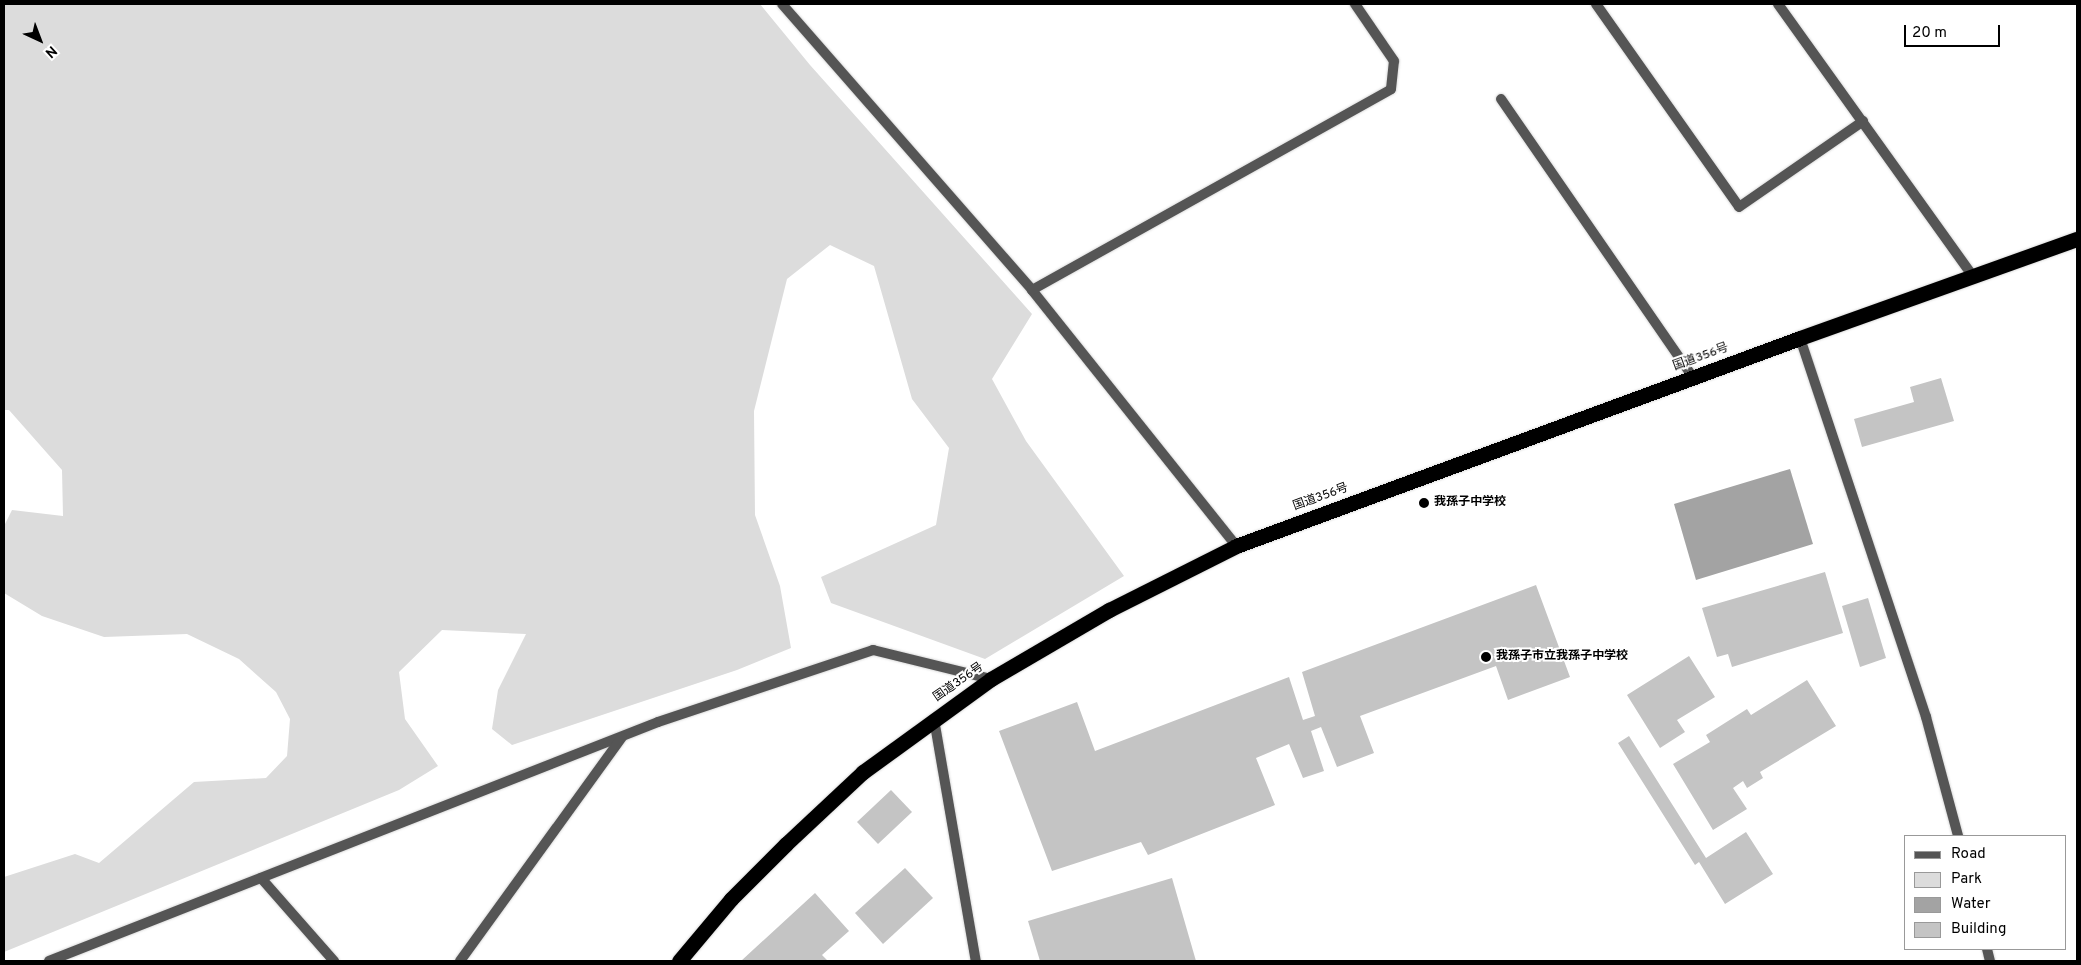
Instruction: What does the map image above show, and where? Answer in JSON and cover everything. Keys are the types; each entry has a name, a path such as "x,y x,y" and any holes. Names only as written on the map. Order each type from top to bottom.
{"highway":[{"name":"国道356号","path":"679,961 731,899 786,844 863,772 991,679 1109,610 1236,546 1972,275 2077,239"}],"street":[{"path":"782,4 1032,290 1236,546"},
{"path":"1032,290 1391,89 1394,61 1355,4"},
{"path":"1596,4 1739,207 1863,121"},
{"path":"1778,4 1972,275"},
{"path":"1500,99 1693,377"},
{"path":"1800,338 1926,717 1958,835"},
{"path":"49,961 623,736 873,650 991,679"},
{"path":"934,719 976,961"},
{"path":"460,961 623,736"},
{"path":"261,878 334,961"}],"green space":[{"path":"4,4 760,4 810,65 1032,314 992,379 1026,441 1124,576 985,659 831,603 821,577 936,525 949,448 912,399 874,266 830,245 787,279 754,411 755,515 780,586 791,648 737,670 512,745 492,729 498,690 526,634 442,630 399,672 405,719 438,766 399,790 4,952 4,877 75,854 99,863 194,782 266,778 287,756 290,719 276,692 239,659 187,634 104,637 42,616 4,593 4,526 12,510 63,516 62,470 9,410 4,410"}],"water":[{"path":"1790,469 1813,544 1696,580 1674,504"}],"building":[{"path":"1941,378 1954,421 1862,447 1854,419 1914,402 1910,387"},
{"path":"1825,572 1843,633 1732,667 1728,654 1717,657 1702,608"},
{"path":"1536,585 1570,677 1508,700 1496,666 1360,716 1374,753 1337,767 1321,727 1311,731 1324,771 1303,778 1289,744 1256,758 1275,805 1148,855 1141,842 1052,871 999,731 1077,702 1095,751 1289,677 1303,720 1315,716 1302,672"},
{"path":"1868,598 1886,658 1860,667 1842,606"},
{"path":"1689,656 1715,697 1677,720 1685,732 1660,748 1627,695"},
{"path":"1807,680 1836,726 1760,772 1763,778 1747,788 1743,781 1733,788 1747,809 1713,830 1673,764 1710,742 1706,735 1747,709 1751,715"},
{"path":"1629,736 1706,858 1746,832 1773,874 1725,904 1699,862 1695,865 1618,743"},
{"path":"891,790 912,812 878,844 857,822"},
{"path":"905,868 933,898 883,944 855,913"},
{"path":"1172,878 1196,961 1040,961 1028,921"},
{"path":"815,893 849,931 822,955 828,961 741,961"}],"place":[{"name":"我孫子中学校","path":"1424,503"},
{"name":"我孫子市立我孫子中学校","path":"1486,657"}]}
